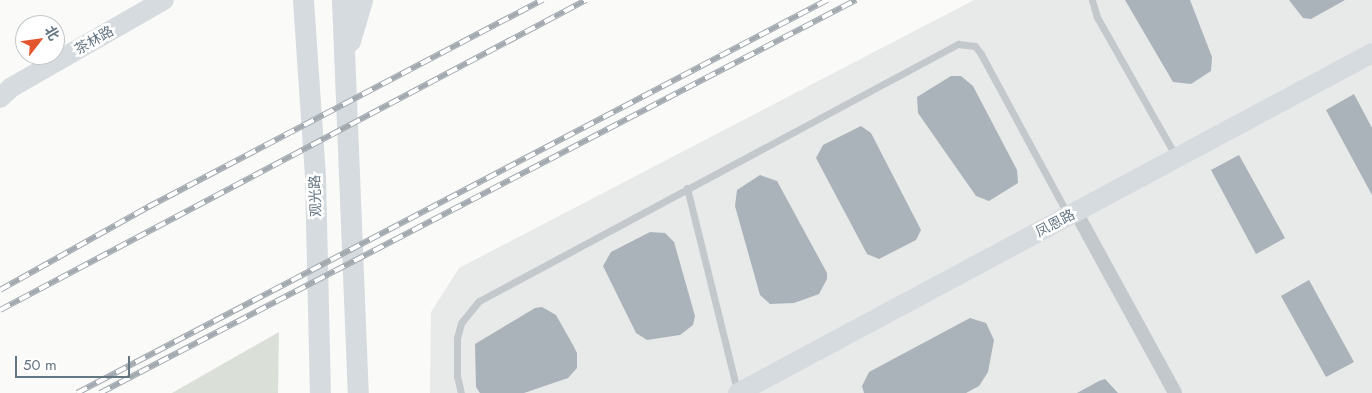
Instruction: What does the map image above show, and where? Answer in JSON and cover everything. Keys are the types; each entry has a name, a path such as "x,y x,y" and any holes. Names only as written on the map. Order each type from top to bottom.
{"main road":[{"name":"观光路","path":"303,0 315,176 320,393"},
{"path":"342,0 358,393"},
{"path":"345,68 362,0"}],"street":[{"name":"茶林路","path":"0,98 12,87 164,0"},
{"name":"凤恩路","path":"738,393 1372,53"},
{"path":"1073,214 1174,393"}],"lane":[{"path":"1092,0 1097,17 1177,158"},
{"path":"461,393 457,376 457,338 468,310 479,301 958,44 967,43 981,54 1073,214"},
{"path":"687,188 738,393"}],"shaded area":[{"path":"974,0 1372,0 1372,393 430,393 431,312 459,268"},
{"path":"279,332 278,393 172,393"}],"building":[{"path":"1125,0 1190,0 1212,57 1211,71 1191,84 1173,82"},
{"path":"1289,0 1345,0 1311,19 1303,18"},
{"path":"951,76 961,76 973,86 1017,170 1018,183 989,201 976,196 918,113 917,97"},
{"path":"1354,94 1372,128 1372,195 1326,110"},
{"path":"861,126 871,133 921,230 916,240 879,259 867,254 816,158 823,145"},
{"path":"1239,155 1285,238 1256,254 1211,170"},
{"path":"760,175 777,181 827,273 827,279 819,294 794,303 770,304 760,295 735,206 737,190"},
{"path":"650,232 665,233 674,242 695,316 693,325 680,335 647,340 636,333 603,266 611,252"},
{"path":"1309,280 1354,362 1326,377 1281,296"},
{"path":"542,307 556,315 577,353 577,368 568,378 524,393 480,393 476,387 475,344 535,308"},
{"path":"970,318 986,323 994,340 988,372 979,386 966,393 864,393 862,386 869,372"},
{"path":"1105,379 1118,393 1077,393 1099,381"}],"railway":[{"path":"0,290 148,207 543,0"},
{"path":"0,310 586,0"},
{"path":"77,393 827,0"},
{"path":"100,393 856,0"}]}
